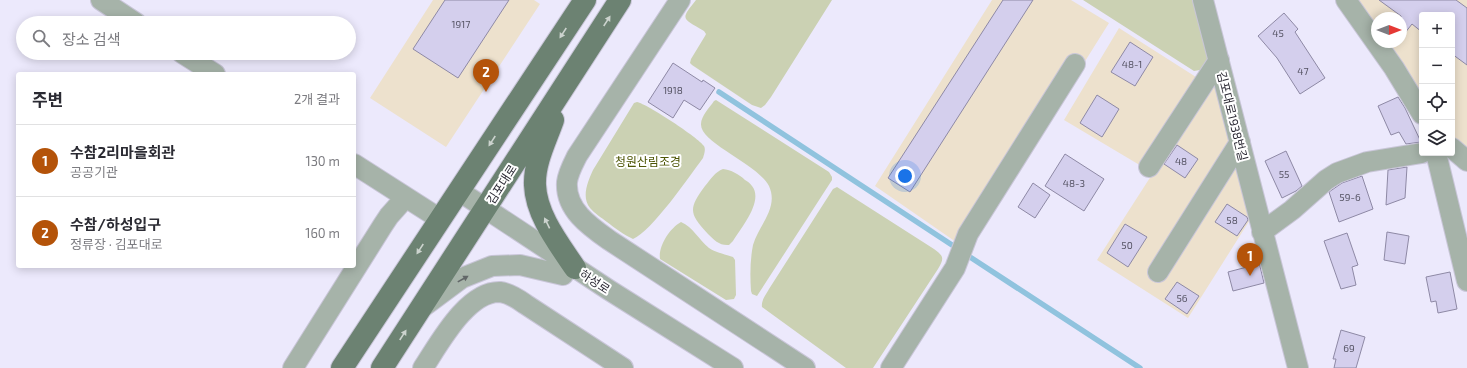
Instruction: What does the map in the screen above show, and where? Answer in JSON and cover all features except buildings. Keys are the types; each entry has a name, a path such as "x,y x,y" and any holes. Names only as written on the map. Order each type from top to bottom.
{"main road":[{"path":"342,368 585,0"},
{"name":"김포대로","path":"382,368 620,0"},
{"path":"565,85 538,162 535,185 545,222 556,240 569,271"}],"street":[{"path":"100,0 125,16"},
{"path":"680,0 577,156 570,169 567,181 571,202 576,212 583,220 609,240 805,368"},
{"name":"김포대로1938번길","path":"1203,0 1298,368"},
{"path":"1346,0 1394,68 1419,109"},
{"path":"193,60 212,72"},
{"path":"1149,167 1219,60"},
{"path":"891,368 955,268 968,234 1075,64"},
{"path":"1158,272 1240,142"},
{"path":"1455,151 1467,161"},
{"path":"1262,232 1292,210 1326,180 1337,173 1367,162 1419,153"},
{"path":"1437,156 1467,281"},
{"path":"356,165 406,198 450,205"},
{"path":"356,267 382,225 406,198"},
{"name":"하성로","path":"450,205 481,214 569,271 708,368"},
{"path":"420,310 462,278 492,266 520,265 569,271"},
{"path":"293,368 355,268"},
{"name":"하성로","path":"569,271 733,368"},
{"path":"423,368 464,310 478,298 491,293 502,292 525,304 623,368"}],"shaded area":[{"path":"433,0 534,0 540,4 446,147 370,98"},
{"path":"992,0 1071,0 1109,23 983,224 977,239 969,251 875,186"},
{"path":"1354,0 1467,0 1467,155 1455,144 1455,12 1419,12 1419,96 1387,48 1407,48 1407,12 1371,12 1371,24"},
{"path":"1119,28 1196,77 1209,66 1253,215 1188,318 1097,260 1153,173 1064,120"}],"green space":[{"path":"696,0 832,0 771,97 761,108 752,105 690,63 706,34 686,18 687,12"},
{"path":"1083,0 1198,0 1210,55 1200,70 1194,71"},
{"name":"청원산림조경","path":"716,100 829,172 832,177 832,180 757,296 752,294 751,291 750,268 752,251 756,238 770,209 772,202 771,194 769,186 763,178 710,139 703,131 701,124 702,118"},
{"name":"청원산림조경","path":"637,102 643,104 683,129 700,142 704,146 705,150 703,158 670,203 650,226 633,239 616,229 590,208 587,204 586,189 593,170 634,103"},
{"name":"청원산림조경","path":"723,169 732,171 740,176 752,186 755,192 755,199 750,214 729,245 720,244 710,236 697,221 693,210 696,200 705,186 715,174"},
{"path":"837,187 934,249 942,257 942,262 938,269 873,368 846,368 762,307 763,300 769,289 833,189"},
{"path":"681,222 689,227 709,248 733,257 735,260 736,295 734,299 726,300 660,259 663,243 673,228"}],"waterway":[{"path":"719,92 952,245"},
{"path":"970,257 1140,368"}],"place":[{"name":"수참/하성입구","path":"486,92"},
{"name":"수참2리마을회관","path":"1250,276"}]}
